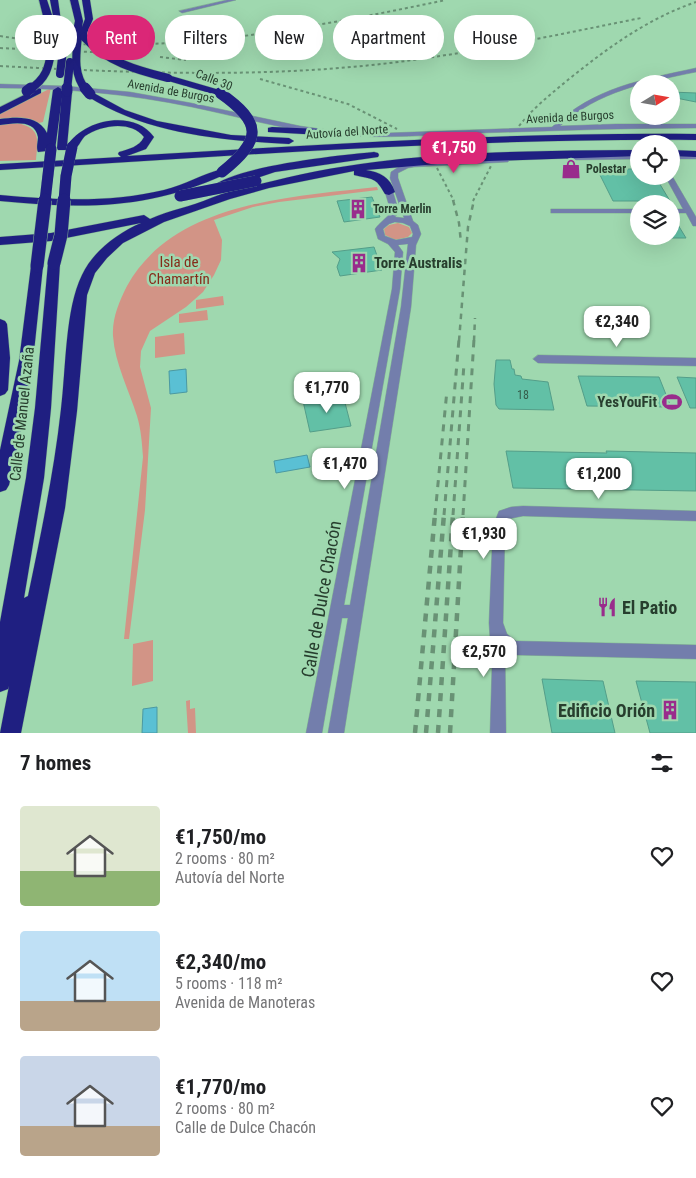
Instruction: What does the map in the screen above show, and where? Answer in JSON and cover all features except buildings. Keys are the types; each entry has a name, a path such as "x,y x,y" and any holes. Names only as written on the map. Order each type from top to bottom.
{"highway":[{"path":"39,0 44,15"},
{"name":"Calle 30","path":"43,0 47,15"},
{"path":"54,0 61,15"},
{"path":"62,0 65,15"},
{"path":"68,0 68,15"},
{"path":"74,0 77,18"},
{"path":"77,27 84,20 80,0"},
{"path":"77,33 83,33 89,19 86,0"},
{"name":"Calle 30","path":"77,38 111,59 132,68 220,93 233,101 248,115 253,127 251,144 241,156 222,172 178,189 128,201 100,204"},
{"path":"0,106 32,93 47,75 54,60"},
{"path":"0,111 47,84 54,75 59,60"},
{"path":"62,60 59,74 63,91"},
{"path":"57,148 52,124 63,91 66,60"},
{"path":"77,60 77,77 90,94 105,104 156,124 231,138 285,141 394,140 405,142"},
{"path":"129,114 171,124 205,128 321,132"},
{"path":"0,122 19,120 33,124 40,128 43,135 57,148"},
{"path":"57,148 83,134 106,125 132,125 146,132 149,137 147,143 138,149 93,161"},
{"name":"Autovía del Norte","path":"0,165 33,165 405,142 586,136 696,137"},
{"name":"Autovía del Norte","path":"0,177 398,153 500,148 630,145"},
{"path":"680,145 696,146"},
{"name":"Calle de Manuel Azaña","path":"0,485 16,418 26,361 41,216 39,208 57,148"},
{"name":"Calle de Manuel Azaña","path":"0,682 35,478 43,408 54,263 57,148"},
{"path":"75,233 161,211 233,180 270,169 317,161 398,153"},
{"path":"0,198 110,206 127,205 318,168 388,160 487,155 630,153"},
{"path":"0,241 32,240 129,223 275,183 346,169 406,162 576,154"},
{"path":"680,156 694,156"},
{"path":"467,159 530,159"},
{"path":"128,234 191,212 268,190 325,177 356,173 370,174 382,178 389,192"},
{"path":"10,733 56,508 83,282 104,253 128,234 154,222 226,197"},
{"path":"0,324 3,358 0,390"},
{"path":"0,682 16,647 61,469"}],"street":[{"path":"188,10 186,7 188,5 202,0"},
{"path":"203,6 202,3 208,0"},
{"path":"215,0 226,2"},
{"path":"182,11 234,0"},
{"path":"554,128 565,116 613,89 696,70"},
{"name":"Avenida de Burgos","path":"0,86 63,86 103,90 174,102 321,132 386,135 554,128 696,126"},
{"path":"565,116 574,123 589,127"},
{"path":"336,733 406,306 413,239 417,231 410,223 403,206 394,175 399,169 414,165 530,159 630,157"},
{"path":"674,185 696,224"},
{"path":"389,192 395,212 389,221"},
{"path":"554,211 630,211"},
{"path":"680,211 689,211 696,219"},
{"path":"410,223 400,220 389,221 380,226 378,232 381,237 391,242 405,242 413,239"},
{"name":"Calle de Dulce Chacón","path":"314,733 393,306 399,257 397,248 391,242"},
{"path":"393,306 406,306"},
{"path":"538,359 696,362"},
{"path":"378,383 392,385"},
{"path":"360,480 376,482"},
{"path":"498,733 499,667 496,623 499,526 500,520 506,513 523,511 696,516"},
{"path":"336,611 355,612"},
{"path":"496,623 504,641 516,648 696,652"}],"green space":[{"path":"51,88 43,122 39,123 23,118 0,120 0,114"},
{"path":"18,123 31,128 36,136 36,160 0,161 0,125"},
{"name":"Isla de Chamartín","path":"377,187 378,190 253,207 214,220 222,240 221,260 214,275 203,292 186,307 150,331 141,351 140,367 151,408 145,510 129,639 124,639 143,457 138,421 119,367 113,336 117,310 127,286 148,258 174,236 204,220 238,208 273,200"},
{"path":"398,223 409,227 412,233 408,237 395,240 385,235 384,229 389,225"},
{"path":"223,296 224,305 196,309 196,300"},
{"path":"207,310 208,320 179,323 179,314"},
{"path":"184,333 185,354 155,358 155,337"},
{"path":"153,640 153,681 132,686 133,644"},
{"path":"190,700 190,709 195,708 196,733 188,733 186,701"}],"water":[{"path":"186,369 187,392 170,394 169,371"},
{"path":"307,455 310,467 276,473 274,461"},
{"path":"157,707 157,733 142,733 143,709"}],"railway":[{"path":"0,36 56,43 112,45 168,43 280,31 446,0"},
{"path":"519,126 549,96 614,45 645,25 696,2"},
{"path":"0,66 127,72 212,73 340,68 453,54 641,18"},
{"path":"0,48 87,52"},
{"path":"160,57 165,58"},
{"path":"260,79 348,104 397,129"},
{"path":"473,201 492,164"},
{"path":"437,168 454,201"},
{"path":"453,200 459,223 461,243"},
{"path":"459,341 468,227 474,200"},
{"path":"474,341 475,318"},
{"path":"444,515 459,339"},
{"path":"463,515 474,339"},
{"path":"453,515 464,364"},
{"path":"435,515 447,390"},
{"path":"415,733 435,514"},
{"path":"426,733 444,514"},
{"path":"438,733 453,514"},
{"path":"450,733 463,514"}],"place":[{"name":"Polestar","path":"571,169"},
{"name":"Torre Merlin","path":"358,209"},
{"name":"Torre Australis","path":"359,263"},
{"name":"YesYouFit","path":"672,402"},
{"name":"El Patio","path":"607,607"},
{"name":"Edificio Orión","path":"670,710"}]}
